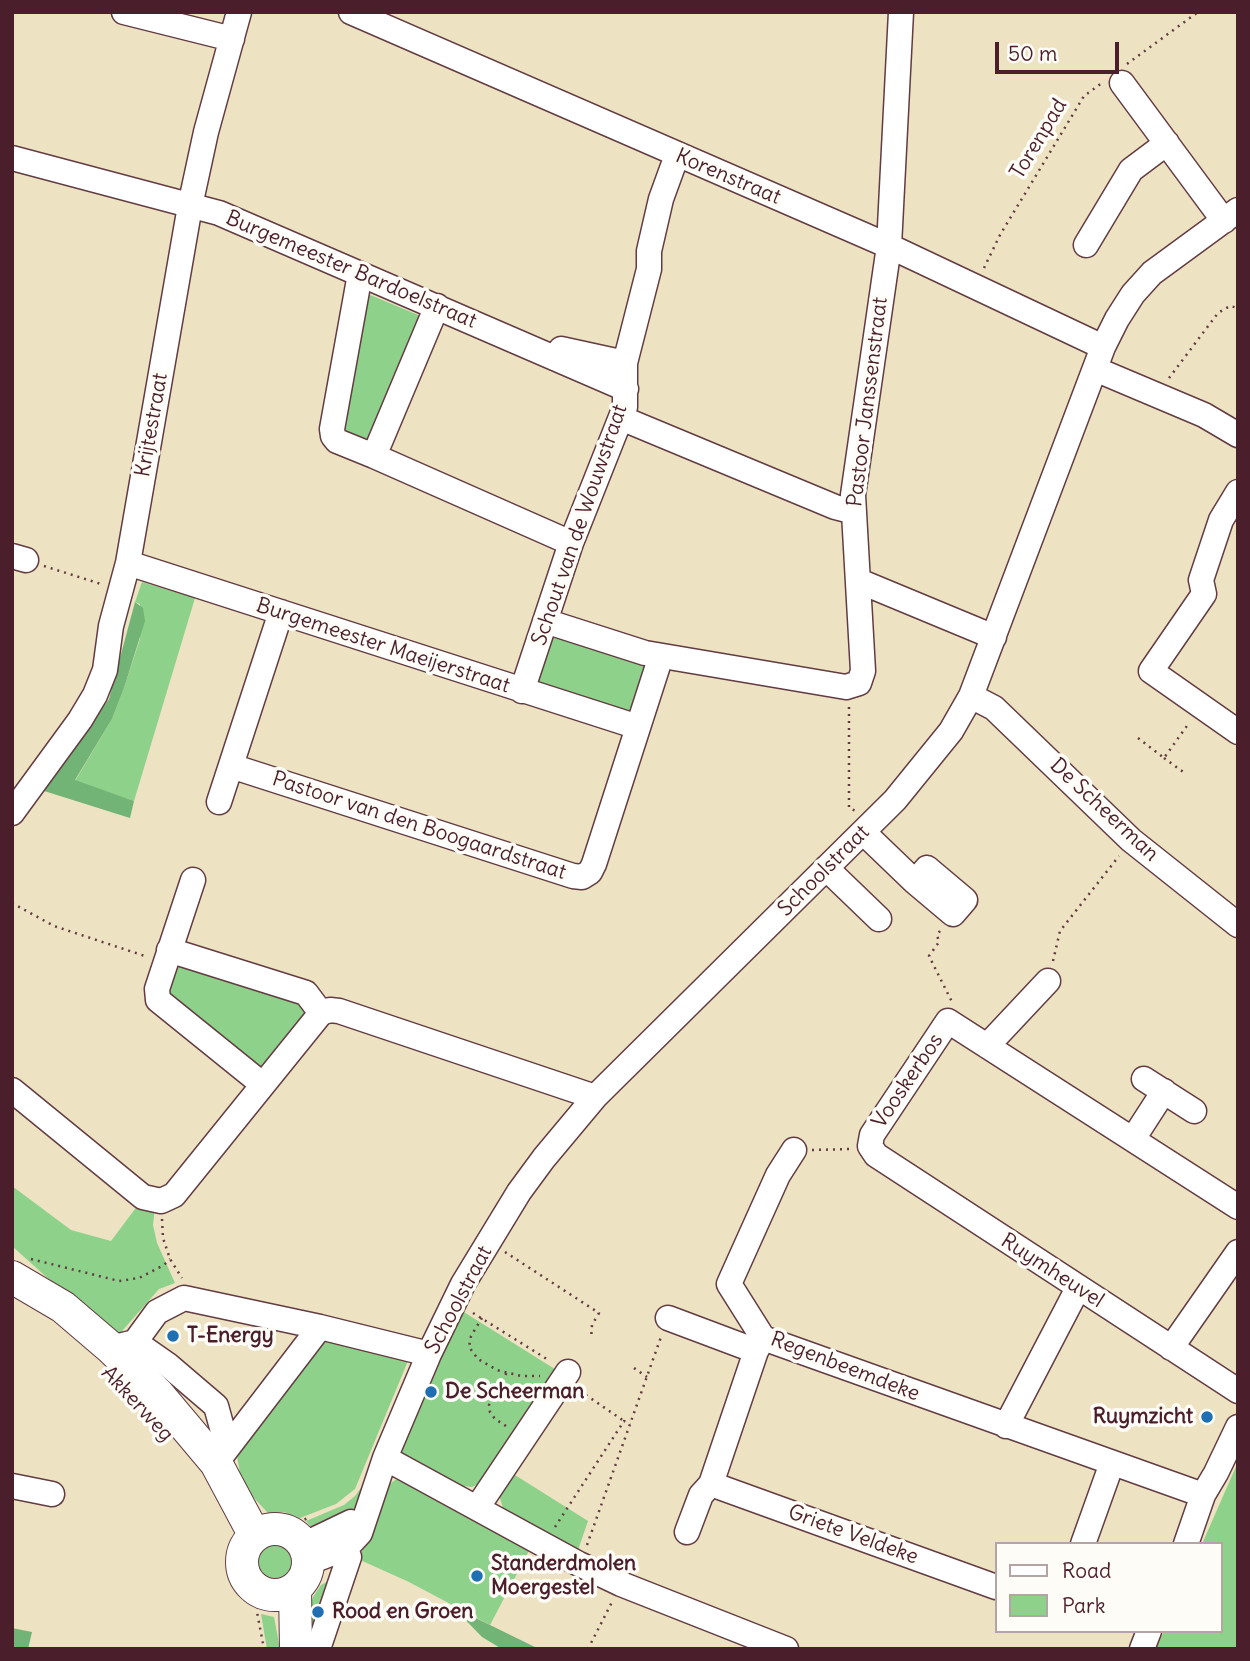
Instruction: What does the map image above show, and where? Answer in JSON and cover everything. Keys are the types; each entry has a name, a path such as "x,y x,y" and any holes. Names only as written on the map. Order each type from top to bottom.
{"main road":[{"name":"Akkerweg","path":"18,1265 33,1275 52,1299 123,1345 158,1394 222,1461 276,1554"},
{"path":"276,1554 287,1649"},
{"path":"276,1554 296,1649"}],"street":[{"path":"124,12 232,39"},
{"name":"Krijtestraat","path":"12,813 95,695 105,670 111,626 128,563 190,206 206,132 239,12"},
{"name":"Korenstraat","path":"351,12 889,246 976,287 1099,358 1156,395 1205,415 1238,435"},
{"name":"Pastoor Janssenstraat","path":"852,685 863,671 853,495 889,246 901,12"},
{"path":"1119,76 1167,143 1231,215"},
{"path":"1086,245 1131,170 1167,143"},
{"name":"Schout van de Wouwstraat","path":"522,691 571,543 625,407 625,363 649,270 649,251 661,199 677,155"},
{"name":"Burgemeester Bardoelstraat","path":"12,158 219,213 626,389"},
{"name":"Schoolstraat","path":"318,1649 346,1572 349,1557 342,1539 360,1533 365,1511 385,1458 429,1354 463,1284 520,1192 595,1097 869,826 928,761 951,731 971,696 1099,358 1133,294 1152,273 1231,215"},
{"path":"360,274 332,429 333,436 337,441 571,543"},
{"path":"374,456 437,306"},
{"name":"Burgemeester Bardoelstraat","path":"511,338 625,363"},
{"path":"621,418 835,507 853,512"},
{"path":"1238,492 1221,520 1201,580 1204,594 1150,671 1238,732"},
{"name":"Burgemeester Maeijerstraat","path":"128,563 638,727"},
{"path":"859,582 994,637"},
{"path":"219,802 281,612"},
{"path":"545,621 645,653 852,685"},
{"name":"Pastoor van den Boogaardstraat","path":"231,766 582,877 590,872 594,864 661,656"},
{"name":"De Scheerman","path":"971,696 994,708 1131,840 1236,918"},
{"path":"869,826 915,882 953,914"},
{"path":"826,868 879,919"},
{"path":"192,880 157,989 158,1000 262,1084"},
{"path":"167,956 306,993 321,1013"},
{"path":"987,1046 1048,981"},
{"path":"12,1090 143,1197 161,1201 174,1195 321,1013 339,1011 595,1097"},
{"name":"Vooskerbos","path":"870,1146 872,1135 948,1021 1238,1207"},
{"path":"1133,1139 1154,1085 1194,1111"},
{"name":"Ruymheuvel","path":"870,1146 876,1155 1238,1391"},
{"name":"Regenbeemdeke","path":"760,1345 730,1284 778,1175 794,1150"},
{"path":"1171,1348 1238,1252"},
{"path":"1006,1426 1078,1288"},
{"path":"123,1345 157,1312 184,1298 429,1354"},
{"name":"Regenbeemdeke","path":"668,1318 760,1345 1006,1426 1203,1495"},
{"path":"222,1461 320,1327"},
{"path":"687,1532 701,1496 710,1484 760,1345"},
{"path":"477,1508 565,1376"},
{"path":"1187,1542 1203,1495 1238,1427"},
{"path":"385,1458 579,1564 621,1584 786,1649"},
{"path":"1084,1542 1112,1462"},
{"name":"Griete Veldeke","path":"710,1484 995,1587"},
{"path":"12,1486 52,1494"},
{"path":"276,1554 342,1539"}],"path":[{"name":"Torenpad","path":"976,287 1000,235 1084,96 1119,76 1198,12"},
{"path":"1156,395 1218,313 1230,306 1238,308"},
{"path":"19,558 121,590"},
{"path":"852,685 849,697 849,808 869,826"},
{"path":"1164,758 1201,706"},
{"path":"1138,738 1186,774"},
{"path":"1048,981 1060,931 1131,840"},
{"path":"12,903 54,926 167,956"},
{"path":"948,1021 956,1009 929,956 939,942 937,935 953,914"},
{"path":"794,1150 807,1157 811,1150 870,1146"},
{"path":"18,1265 119,1281 139,1278 170,1259 163,1238 161,1201"},
{"path":"489,1242 599,1313 592,1325 591,1339"},
{"path":"455,1301 630,1424"},
{"path":"482,1318 471,1336 470,1348 478,1359 490,1367 507,1371 536,1376 565,1376"},
{"path":"579,1564 668,1318"},
{"path":"634,1368 647,1377"},
{"path":"507,1371 491,1399 490,1412 495,1419 524,1437"},
{"path":"543,1544 624,1421"},
{"path":"276,1554 229,1561 230,1575 240,1594 276,1554 319,1513"},
{"path":"264,1649 257,1612 276,1554"},
{"path":"588,1649 621,1584"}],"green space":[{"path":"368,294 423,317 367,444 345,431 345,398"},
{"path":"142,582 195,598 134,801 75,781 112,719 124,688 140,639 140,604 135,602"},
{"path":"135,602 143,608 145,621 124,688 112,719 75,780 134,801 130,818 41,790 109,699"},
{"path":"553,638 647,665 632,714 539,689 537,678"},
{"path":"177,965 314,1006 264,1073 168,998"},
{"path":"12,1186 71,1230 111,1241 141,1201 155,1206 153,1225 157,1243 175,1283 159,1289 115,1339 12,1246"},
{"path":"459,1309 558,1371 486,1481 472,1487 463,1486 403,1456 400,1449"},
{"path":"326,1335 410,1356 355,1489 336,1504 300,1518 284,1512 268,1513 242,1485 235,1444"},
{"path":"1238,1462 1238,1649 1156,1649 1163,1633 1222,1633 1222,1542 1203,1542"},
{"path":"515,1475 588,1521 578,1550 503,1508 499,1495"},
{"path":"395,1480 405,1480 531,1547 490,1625 409,1582 358,1559 372,1532 390,1484"},
{"path":"366,1481 360,1501 350,1513 314,1531 306,1521 344,1505"},
{"path":"276,1540 291,1547 298,1562 291,1577 276,1584 261,1577 254,1562 261,1547"},
{"path":"338,1576 319,1632 310,1629 310,1606 313,1597 321,1585"},
{"path":"453,1607 539,1649 502,1649 482,1637"},
{"path":"261,1614 274,1617 280,1649 267,1649"},
{"path":"12,1628 32,1632 28,1649 12,1649"}],"place":[{"name":"T-Energy","path":"173,1336"},
{"name":"De Scheerman","path":"431,1392"},
{"name":"Ruymzicht","path":"1207,1417"},
{"name":"Standerdmolen Moergestel","path":"477,1576"},
{"name":"Rood en Groen","path":"318,1612"}]}
